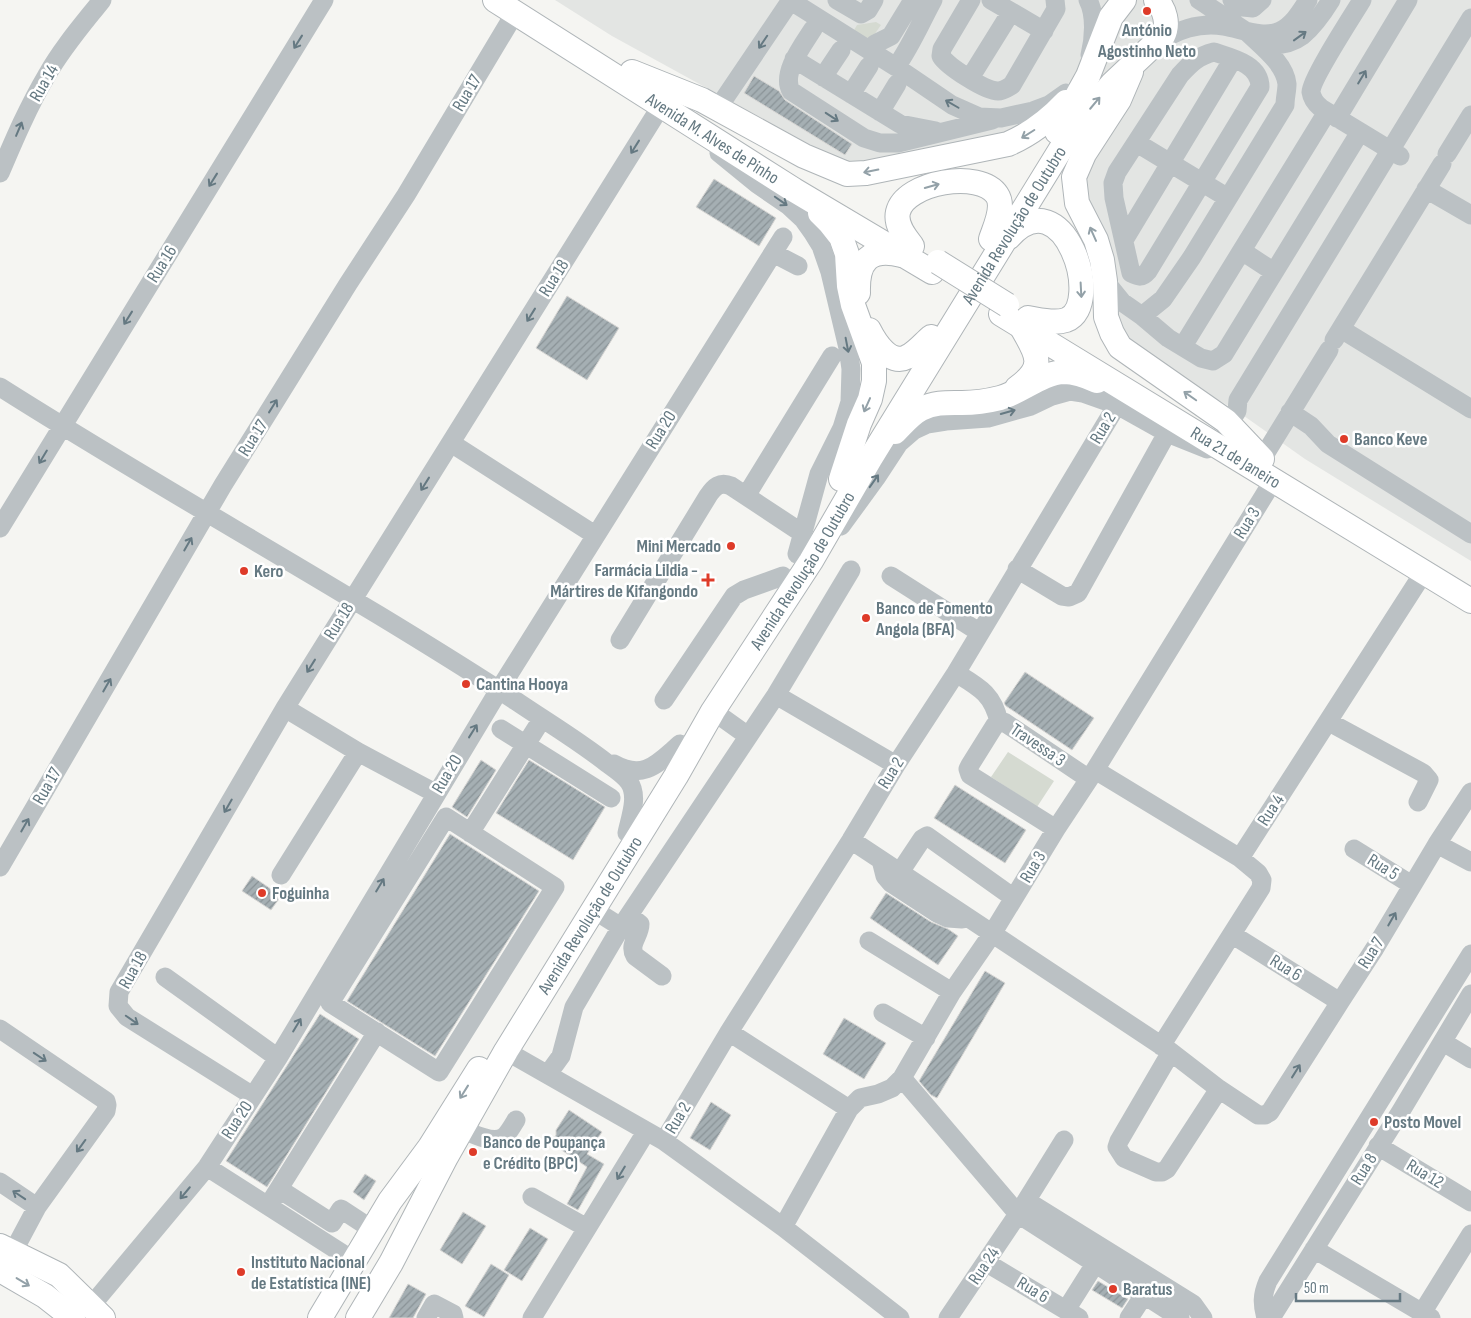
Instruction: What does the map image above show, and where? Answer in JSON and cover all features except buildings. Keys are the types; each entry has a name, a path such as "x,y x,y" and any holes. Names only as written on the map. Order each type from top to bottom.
{"main road":[{"name":"Avenida M. Alves de Pinho","path":"495,0 516,6 632,72 1004,310"},
{"name":"Avenida Revolução de Outubro","path":"320,1318 364,1263 438,1152 680,744 783,576 870,459 936,340 996,242 1062,124 1111,17 1124,0"},
{"name":"Avenida Revolução de Outubro","path":"996,242 1072,131 1112,84 1163,36 1166,25 1162,9 1156,0"},
{"name":"Avenida M. Alves de Pinho","path":"516,6 661,106 794,190 909,251"},
{"path":"632,72 702,100 804,156 847,174 866,173 1008,144 1022,138 1048,120 1094,55"},
{"path":"1135,62 1119,100 1084,154 1074,177 1077,204 1096,240 1102,260 1105,281 1106,317 1120,347 1233,418 1257,463"},
{"path":"936,340 908,357 902,358 890,356 881,348 872,337 858,296 860,268 867,258 876,253 909,251 898,224 897,213 902,203 911,193 940,183 981,183 998,195 1000,203 996,242"},
{"path":"794,190 830,223 841,237 846,254 853,305 874,363 874,381 870,399 858,424 840,479"},
{"path":"936,340 935,372 937,383 946,394 956,398 1000,395 1025,382 1036,368 1035,350 1024,322 1065,320 1075,312 1082,299 1082,288 1075,259 1061,231 1050,223 1040,220 1017,228 996,242"},
{"name":"Rua 21 de Janeiro","path":"1004,310 1257,463 1471,587"},
{"name":"Rua 21 de Janeiro","path":"1024,322 1222,450 1257,463 1273,480 1471,601"},
{"name":"Avenida Revolução de Outubro","path":"342,1318 364,1263 373,1230 390,1202 462,1130 506,1050 676,776 804,549 840,479 936,340"},
{"path":"870,459 911,416 922,408 943,402 982,402 1002,397 1016,393 1049,374 1064,372 1085,376 1103,384 1222,450"},
{"name":"Avenida Revolução de Outubro","path":"358,1318 391,1263 438,1152"},
{"path":"4,1256 58,1275 100,1309 120,1318"},
{"path":"4,1256 68,1318"},
{"path":"45,1296 73,1318"}],"street":[{"name":"Rua 14","path":"0,174 26,114 47,74 71,39 102,0"},
{"name":"Rua 16","path":"0,528 324,0"},
{"path":"837,0 860,14 868,10 874,0"},
{"path":"851,94 871,54 903,0"},
{"path":"871,54 891,36 913,0"},
{"path":"880,112 912,38 933,0"},
{"path":"907,50 944,0"},
{"path":"971,0 942,50 941,56 944,62 989,89 997,91 1004,90 1012,85 1056,9 1055,0"},
{"path":"991,0 1044,31"},
{"path":"1088,0 1091,6 1094,55"},
{"path":"813,29 794,59 788,80 791,91 864,138 880,143 898,143 1033,111 1055,101 1067,92 1094,55 1103,0"},
{"path":"1199,0 1270,45 1290,43 1301,37 1319,18 1331,0"},
{"path":"1232,0 1243,7 1253,8 1262,0"},
{"path":"1282,30 1299,0"},
{"path":"1156,44 1171,34 1197,26 1223,26 1269,35 1282,30 1295,19 1308,0"},
{"path":"1362,0 1321,68 1312,86 1311,93 1314,100 1332,116 1395,153"},
{"path":"1183,346 1242,251 1408,0"},
{"path":"718,108 791,1 871,54 896,75 979,117 1001,118"},
{"name":"Rua 17","path":"0,867 206,513 348,284 406,195 516,6"},
{"path":"970,78 1011,12"},
{"path":"1233,418 1247,406 1395,153 1471,18"},
{"path":"1142,316 1164,299 1285,104 1287,84 1283,71 1246,31"},
{"path":"1395,153 1471,39"},
{"path":"823,77 841,50"},
{"path":"1214,52 1233,59 1251,68 1260,80 1260,87 1144,276 1138,277 1131,273 1114,198 1113,183 1137,143 1180,75 1192,61 1202,55 1214,52"},
{"path":"794,59 900,124 945,133"},
{"path":"1124,240 1233,59"},
{"path":"661,106 803,219 821,246 826,259 848,348 852,384 850,402 842,428 819,474 804,549"},
{"name":"Rua 18","path":"253,1096 127,1017 118,1006 120,992 285,708 661,106"},
{"path":"804,549 847,519 899,443 914,430 927,424 988,418 1031,406 1052,396 1070,391 1083,393 1117,405 1167,433 1257,463 1287,418 1426,189 1454,151 1471,115"},
{"path":"1105,281 1122,302 1168,338 1201,358 1213,361 1224,354 1360,132"},
{"path":"1137,143 1228,198"},
{"path":"1426,189 1471,215"},
{"name":"Rua 20","path":"100,1309 206,1167 278,1058 435,793 778,245 798,266"},
{"path":"1242,251 1274,272"},
{"path":"1335,339 1471,409"},
{"path":"746,496 832,356"},
{"path":"0,387 206,513 353,599 499,690 599,757 623,775 630,783 633,791 627,833"},
{"name":"Rua 2","path":"664,1141 729,1032 851,840 896,765 956,673 1117,405"},
{"path":"1287,418 1306,437 1328,444 1471,534"},
{"path":"1017,569 1062,596 1069,597 1078,593 1167,433"},
{"path":"451,443 595,535"},
{"name":"Rua 3","path":"849,1109 860,1098 878,1094 892,1088 902,1078 952,992 992,934 1056,829 1092,775 1273,480"},
{"path":"620,640 713,490 718,485 724,483 746,496 804,549"},
{"path":"548,1074 561,1056 574,1007 625,921 776,695 851,570"},
{"name":"Rua 4","path":"1240,858 1424,572"},
{"path":"664,700 734,596 744,590 783,576"},
{"path":"891,576 980,632"},
{"path":"956,673 979,687 990,697 997,710 999,722"},
{"path":"776,695 896,765"},
{"path":"285,708 358,752 435,793"},
{"path":"713,711 748,736"},
{"path":"470,833 542,719"},
{"name":"Travessa 3","path":"1056,829 970,775 968,769 970,764 995,725 999,722 1004,722 1092,775 1240,858"},
{"path":"1328,722 1423,773 1429,780 1418,802"},
{"path":"501,729 611,798"},
{"path":"599,757 627,770 645,770 657,765 680,744"},
{"path":"281,875 358,752"},
{"name":"Rua 7","path":"1219,1089 1258,1115 1265,1115 1270,1112 1375,948 1437,844 1471,792"},
{"path":"446,818 555,887 439,1072 377,1032 330,1003 446,818"},
{"path":"900,872 922,839 927,836 1014,898"},
{"path":"851,840 1166,1049 1219,1089 1166,1169 1162,1172 1156,1172 1124,1158 1117,1147 1166,1049 1261,888 1262,880 1258,873 1240,858"},
{"path":"1437,844 1471,862"},
{"name":"Rua 5","path":"1354,848 1412,885"},
{"path":"881,860 885,876 891,883 937,913 948,918 971,920"},
{"path":"594,910 640,924 632,952 662,976"},
{"name":"Rua 6","path":"1233,935 1340,1002"},
{"path":"869,941 952,992"},
{"path":"1266,1318 1262,1306 1262,1294 1268,1281 1471,954"},
{"path":"165,977 278,1058"},
{"name":"Rua 8","path":"1271,1318 1471,994"},
{"path":"883,1013 926,1038"},
{"path":"0,1029 106,1102 108,1106 4,1256"},
{"path":"268,1206 377,1032"},
{"path":"729,1032 849,1109 784,1227"},
{"path":"1443,1042 1471,1059"},
{"path":"506,1050 664,1141 784,1227 900,1318"},
{"path":"902,1078 1023,1208 1096,1264 1180,1318"},
{"path":"462,1130 492,1140 505,1136 516,1120"},
{"name":"Rua 2","path":"540,1313 587,1228 646,1132"},
{"name":"Rua 24","path":"948,1318 1023,1208 1064,1140"},
{"name":"Rua 12","path":"1378,1146 1471,1202"},
{"path":"206,1167 364,1263"},
{"path":"0,1182 37,1207"},
{"path":"279,1188 332,1223 341,1209 373,1230"},
{"path":"532,1197 587,1228"},
{"path":"1023,1208 1194,1304 1203,1318"},
{"path":"1314,1249 1426,1315 1471,1234"},
{"name":"Rua 6","path":"986,1263 1073,1314"},
{"path":"1073,1314 1096,1264"},
{"path":"1129,1318 1144,1295"},
{"path":"426,1318 434,1304 453,1314 454,1318"}],"shaded area":[{"path":"555,0 1471,0 1471,561 1305,459 1237,411 1131,348 1114,318 1117,280 1110,254 1085,198 1083,175 1088,160 1035,121 1009,135 853,164 834,158 612,36"},
{"path":"876,22 881,25 869,39 853,32 857,25"},
{"path":"1008,752 1054,781 1037,807 991,777"}],"place":[{"name":"António Agostinho Neto","path":"1147,11"},
{"name":"Banco Keve","path":"1344,439"},
{"name":"Mini Mercado","path":"731,546"},
{"name":"Kero","path":"244,571"},
{"name":"Farmácia Lildia - Mártires de Kifangondo","path":"708,580"},
{"name":"Banco de Fomento Angola (BFA)","path":"866,618"},
{"name":"Cantina Hooya","path":"466,684"},
{"name":"Foguinha","path":"262,893"},
{"name":"Posto Movel","path":"1374,1122"},
{"name":"Banco de Poupança e Crédito (BPC)","path":"473,1152"},
{"name":"Instituto Nacional de Estatística (INE)","path":"241,1272"},
{"name":"Baratus","path":"1113,1289"}]}
